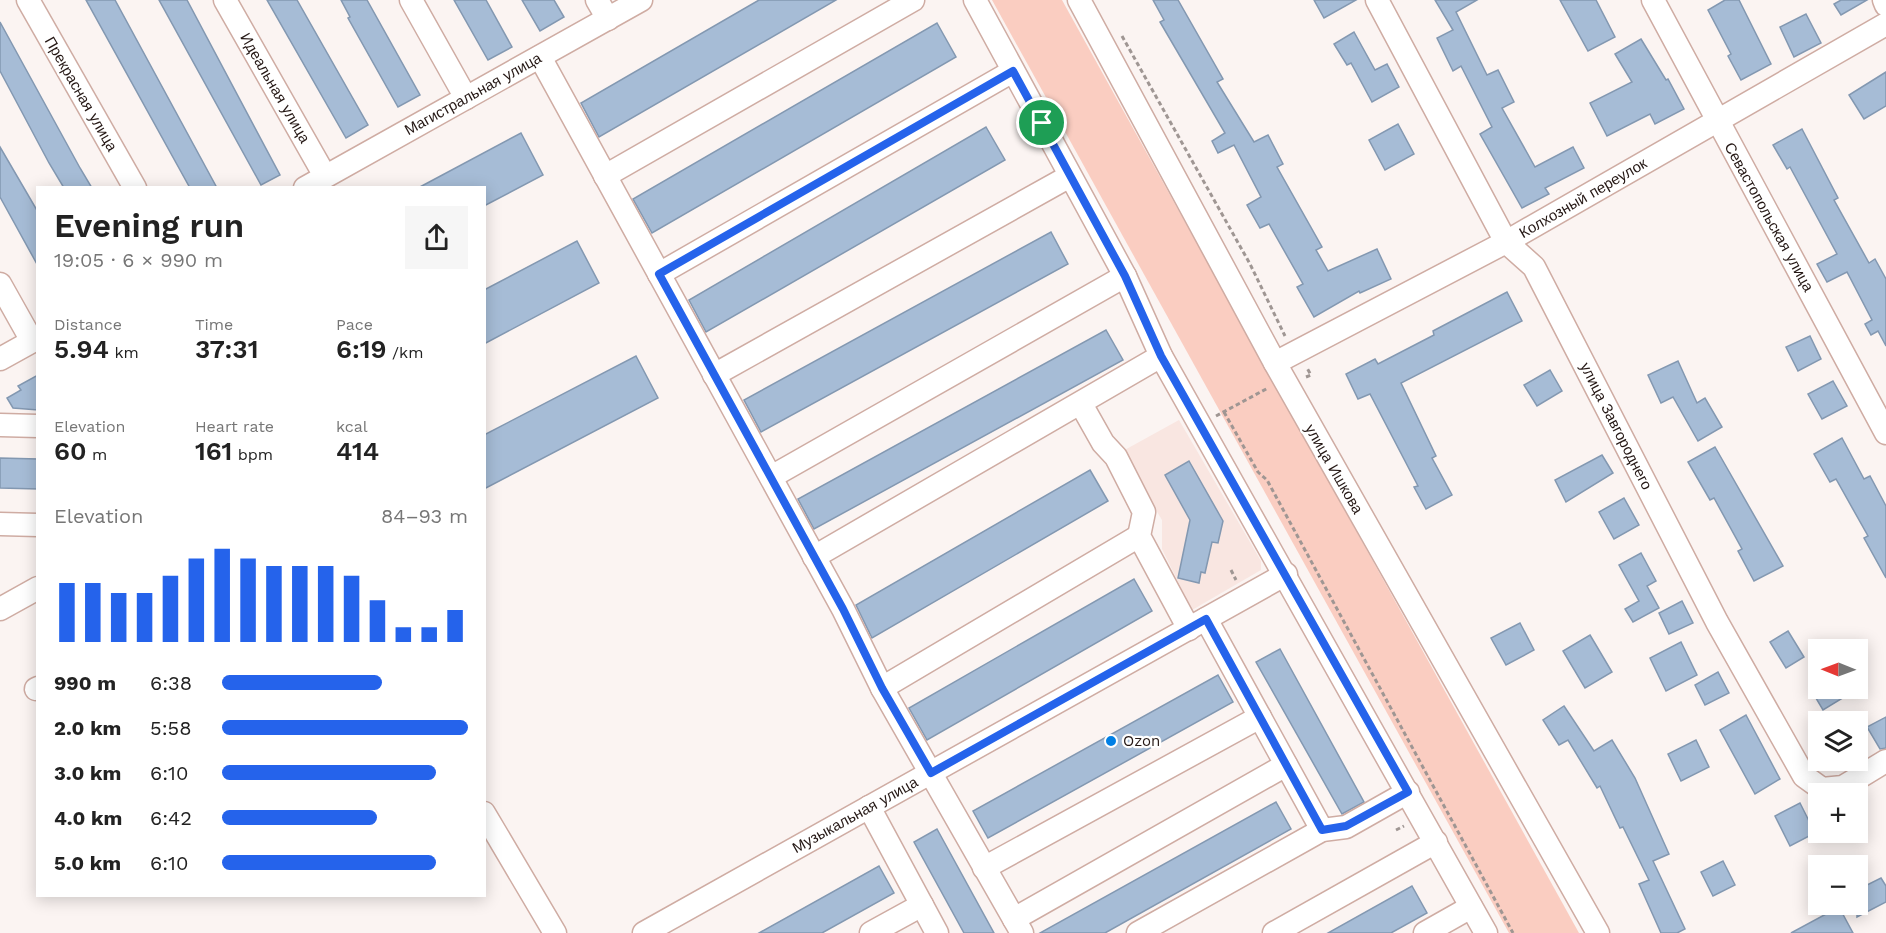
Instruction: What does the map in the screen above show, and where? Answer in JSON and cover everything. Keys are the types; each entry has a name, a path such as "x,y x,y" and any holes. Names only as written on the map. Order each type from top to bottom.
{"street":[{"name":"Прекрасная улица","path":"28,0 134,186"},
{"name":"Идеальная улица","path":"225,0 325,176"},
{"path":"411,0 466,98"},
{"name":"Магистральная улица","path":"308,186 540,57 602,9 641,0"},
{"path":"605,176 914,0"},
{"path":"975,0 1125,276 1161,356 1286,574 1486,933"},
{"name":"улица Ишкова","path":"1078,0 1275,363 1598,933"},
{"name":"улица Завгороднего","path":"1377,0 1506,242 1534,267 1717,622 1804,776 1822,789 1844,787 1886,761"},
{"name":"Севастопольская улица","path":"1653,0 1886,433"},
{"path":"1884,0 1886,5"},
{"name":"Колхозный переулок","path":"1275,363 1506,242 1886,24"},
{"path":"540,57 771,477 882,688 1018,926 1286,765"},
{"path":"659,274 1013,71"},
{"path":"714,375 1070,176"},
{"path":"771,477 1125,276"},
{"path":"0,284 35,340 0,359"},
{"path":"814,557 1161,356"},
{"path":"1081,404 1103,443 1116,457 1144,512 1139,536 1260,717 1322,830"},
{"path":"0,425 36,426"},
{"path":"0,524 36,525"},
{"path":"882,688 1139,536"},
{"name":"Музыкальная улица","path":"644,933 1286,574"},
{"path":"0,609 36,589"},
{"path":"984,867 1260,717"},
{"path":"1143,932 1322,830 1346,826 1408,792"},
{"path":"869,807 937,933"},
{"path":"486,816 555,933"},
{"path":"1274,933 1436,842"},
{"path":"871,933 922,905"},
{"path":"1425,933 1471,907"}],"path":[{"path":"1121,34 1250,264 1290,347 1296,352 1311,375 1304,378"},
{"path":"1269,387 1224,412 1258,472 1267,480 1513,933"}],"shaded area":[{"path":"992,0 1062,0 1579,933 1509,933"},
{"path":"1179,420 1261,561 1261,570 1192,610 1162,549 1162,520 1121,452"}],"building":[{"path":"86,0 115,0 216,186 189,186"},
{"path":"159,0 187,0 280,175 261,185"},
{"path":"267,0 297,0 368,125 346,138"},
{"path":"341,0 367,0 420,95 398,107 348,18 350,17"},
{"path":"454,0 486,0 512,47 488,60"},
{"path":"522,0 554,0 564,17 540,31"},
{"path":"759,0 836,0 599,137 581,103"},
{"path":"1153,0 1178,0 1223,79 1217,82 1254,142 1268,135 1283,164 1277,167 1322,247 1316,250 1328,271 1377,249 1391,279 1360,293 1359,291 1314,317 1297,287 1303,284 1269,224 1260,228 1247,205 1261,197 1234,145 1218,153 1212,141 1225,133 1160,22 1164,20"},
{"path":"1314,0 1356,0 1324,18"},
{"path":"1435,0 1477,0 1456,12 1487,75 1498,70 1514,102 1502,108 1535,167 1573,147 1584,168 1545,188 1549,194 1522,208 1480,134 1492,127 1461,66 1453,71 1437,38 1453,30"},
{"path":"1560,0 1596,0 1615,37 1588,51"},
{"path":"1725,0 1739,0 1771,64 1741,80 1728,56 1731,54 1708,10"},
{"path":"1841,0 1867,0 1841,15 1834,4"},
{"path":"1806,14 1821,43 1794,57 1780,27"},
{"path":"0,22 91,186 63,186 0,71"},
{"path":"937,23 956,57 652,233 633,199"},
{"path":"1354,32 1375,70 1387,64 1399,87 1372,102 1351,63 1347,65 1334,44"},
{"path":"1641,39 1666,80 1668,79 1684,109 1655,124 1650,114 1607,136 1590,103 1632,82 1615,54"},
{"path":"1886,72 1886,106 1864,119 1849,95"},
{"path":"1398,124 1414,154 1385,170 1369,140"},
{"path":"986,127 1005,160 706,332 689,300"},
{"path":"1802,129 1838,198 1834,200 1869,263 1875,259 1886,279 1886,346 1878,331 1871,335 1865,324 1872,320 1847,272 1827,282 1817,264 1837,254 1790,167 1787,169 1773,145"},
{"path":"521,133 543,175 486,205 486,186 422,186"},
{"path":"0,147 36,209 36,262 0,197"},
{"path":"1051,232 1068,264 761,432 744,400"},
{"path":"577,241 599,283 486,343 486,289"},
{"path":"1507,292 1522,321 1401,383 1436,456 1432,458 1452,495 1426,509 1414,487 1418,486 1370,394 1358,399 1346,374 1375,359 1378,364 1434,335 1433,331"},
{"path":"1106,330 1123,360 814,529 798,499"},
{"path":"1810,336 1821,359 1798,371 1786,347"},
{"path":"636,356 658,398 486,488 486,434"},
{"path":"1678,361 1697,403 1705,398 1722,427 1698,441 1673,397 1661,403 1648,375"},
{"path":"1550,370 1562,391 1537,406 1524,385"},
{"path":"36,376 36,410 13,408 7,398 21,390 18,386"},
{"path":"1833,381 1847,406 1822,419 1808,394"},
{"path":"1842,438 1864,479 1870,476 1886,506 1886,578 1864,538 1868,536 1836,479 1830,482 1814,454"},
{"path":"1715,447 1783,566 1754,581 1738,551 1742,549 1714,498 1710,500 1688,462"},
{"path":"1602,455 1613,473 1566,502 1555,480"},
{"path":"0,458 36,459 36,489 0,488"},
{"path":"1189,461 1223,521 1218,543 1212,542 1205,573 1201,572 1199,583 1178,578 1190,520 1165,475"},
{"path":"1090,470 1108,501 872,638 856,605"},
{"path":"1624,498 1639,525 1614,539 1599,512"},
{"path":"1641,553 1656,581 1647,586 1659,608 1633,622 1625,609 1639,601 1619,565"},
{"path":"1134,579 1152,611 927,740 909,708"},
{"path":"1682,601 1693,623 1669,634 1659,613"},
{"path":"1520,623 1534,650 1506,665 1491,638"},
{"path":"1788,631 1804,657 1786,668 1770,642"},
{"path":"1590,635 1612,672 1585,688 1563,651"},
{"path":"1681,642 1697,675 1666,691 1650,658"},
{"path":"1280,649 1364,802 1342,814 1256,662"},
{"path":"1718,672 1729,693 1705,705 1695,685"},
{"path":"1218,675 1233,702 988,838 973,811"},
{"path":"1816,699 1841,699 1823,710"},
{"path":"1564,706 1594,751 1612,740 1635,778 1669,854 1653,861 1685,929 1677,933 1661,933 1639,884 1649,880 1623,827 1620,828 1600,786 1597,788 1568,740 1559,745 1543,720"},
{"path":"1746,715 1780,779 1755,794 1720,730"},
{"path":"1886,717 1886,748 1880,749 1868,726"},
{"path":"1696,740 1709,767 1681,781 1668,754"},
{"path":"1276,802 1291,829 1105,933 1040,933"},
{"path":"1800,803 1808,819 1808,837 1790,846 1775,816"},
{"path":"937,829 994,933 964,933 914,842"},
{"path":"1723,861 1735,885 1713,896 1701,872"},
{"path":"879,866 894,893 822,933 759,933"},
{"path":"1881,878 1886,886 1886,902 1868,911 1868,884"},
{"path":"1412,886 1427,913 1391,933 1328,933"},
{"path":"1824,915 1843,915 1853,933 1791,933"}],"place":[{"name":"Ozon","path":"1111,741"}],"route":[{"path":"1013,71 1042,123 1125,276 1161,356 1408,792 1346,826 1322,830 1206,619 931,773 882,688 843,609 659,274 1013,71"}]}
